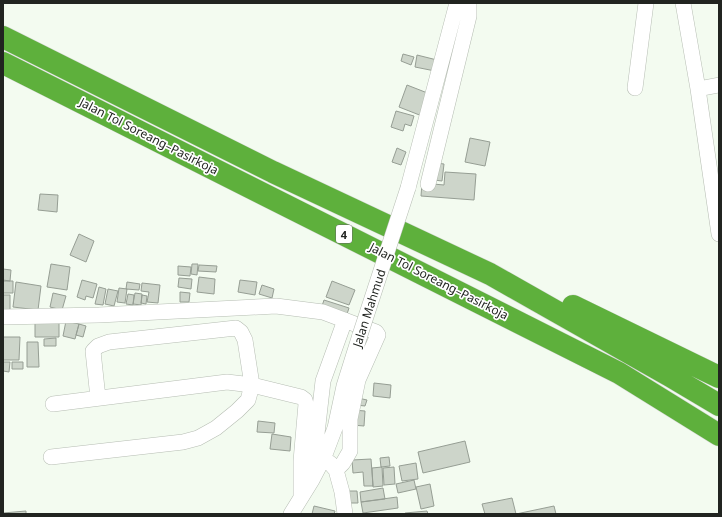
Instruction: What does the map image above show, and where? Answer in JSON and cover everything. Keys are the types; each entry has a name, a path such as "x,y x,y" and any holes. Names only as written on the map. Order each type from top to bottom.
{"highway":[{"name":"Jalan Tol Soreang–Pasirkoja","path":"3,37 273,172 490,274 719,405"},
{"name":"Jalan Tol Soreang–Pasirkoja","path":"3,63 619,373 719,435"},
{"path":"490,274 582,310 719,377"},
{"path":"681,411 719,441"}],"street":[{"name":"Jalan Mahmud","path":"291,514 324,457 335,428 344,386 408,188 457,3"},
{"path":"428,184 469,16 469,3"},
{"path":"635,88 646,3"},
{"path":"683,3 698,89 719,234"},
{"path":"698,89 719,85"},
{"path":"3,317 99,315 276,306 323,312 376,332 378,335 358,380 350,419 350,451 343,463 336,470"},
{"path":"312,480 323,381 345,320"},
{"path":"51,457 183,442 198,438 216,428 238,411 248,400 252,385 245,340 241,332 236,328 109,342 98,346 93,351 98,398"},
{"path":"52,404 227,382 252,385 301,396 305,400 306,404 301,462 301,497"},
{"path":"324,457 336,470 342,492 345,514"}],"building":[{"path":"403,54 414,57 411,65 401,61"},
{"path":"417,55 437,60 435,71 415,67"},
{"path":"407,85 430,94 422,116 399,107"},
{"path":"396,111 414,116 411,126 405,124 403,131 391,127"},
{"path":"470,138 490,142 485,166 465,162"},
{"path":"397,148 406,152 401,165 392,162"},
{"path":"436,163 444,164 442,181 434,180"},
{"path":"445,172 476,174 474,200 421,196 422,183 444,185"},
{"path":"40,194 58,195 57,212 38,210"},
{"path":"79,234 94,241 86,262 70,255"},
{"path":"51,264 70,267 67,290 47,287"},
{"path":"192,264 198,264 197,275 191,274"},
{"path":"199,265 217,266 216,272 198,271"},
{"path":"178,266 191,267 190,276 178,275"},
{"path":"3,269 11,270 10,281 3,280"},
{"path":"199,277 215,279 214,294 197,292"},
{"path":"179,278 192,279 191,289 178,287"},
{"path":"82,280 97,284 93,298 86,296 85,300 77,297"},
{"path":"240,280 257,282 255,295 238,292"},
{"path":"3,281 13,281 13,293 3,293"},
{"path":"332,281 355,290 349,305 326,297"},
{"path":"16,282 41,286 38,310 13,307"},
{"path":"127,282 140,284 139,290 126,289"},
{"path":"142,283 160,285 158,303 147,302 149,292 141,291"},
{"path":"262,285 274,289 272,298 259,294"},
{"path":"99,287 106,289 103,305 95,304"},
{"path":"119,288 127,289 125,303 117,302"},
{"path":"108,289 118,291 114,306 105,304"},
{"path":"180,292 190,293 189,302 180,302"},
{"path":"53,293 66,296 62,310 50,307"},
{"path":"135,293 142,294 141,305 133,304"},
{"path":"128,294 134,295 133,305 126,304"},
{"path":"3,295 10,295 10,310 3,310"},
{"path":"142,295 147,296 146,304 141,303"},
{"path":"324,300 349,308 347,314 322,306"},
{"path":"66,321 79,324 75,339 63,336"},
{"path":"35,322 59,322 59,337 35,337"},
{"path":"79,324 86,326 83,337 76,335"},
{"path":"3,337 20,337 19,360 3,360"},
{"path":"56,338 56,346 44,346 44,339"},
{"path":"27,342 38,342 39,367 27,367"},
{"path":"3,362 10,362 9,372 3,371"},
{"path":"12,362 23,362 23,369 12,369"},
{"path":"374,383 391,385 390,398 373,396"},
{"path":"358,398 367,400 365,406 356,405"},
{"path":"353,410 365,411 364,426 352,425"},
{"path":"258,421 275,423 274,433 257,432"},
{"path":"272,434 291,437 290,451 270,449"},
{"path":"465,441 470,462 423,473 418,452"},
{"path":"389,457 390,466 381,467 380,458"},
{"path":"371,459 373,486 364,486 363,472 353,473 352,460"},
{"path":"416,463 418,479 402,481 399,466"},
{"path":"382,467 383,486 373,487 372,468"},
{"path":"394,467 395,484 384,485 383,468"},
{"path":"414,480 416,489 398,493 396,484"},
{"path":"430,484 434,506 421,509 416,487"},
{"path":"383,488 385,499 361,502 360,492"},
{"path":"347,491 357,491 358,503 348,503"},
{"path":"397,497 398,508 363,513 361,502"},
{"path":"512,498 516,514 485,514 482,504"},
{"path":"314,506 335,511 334,514 312,514"},
{"path":"554,506 556,514 516,514"},
{"path":"26,511 26,514 3,514 3,513"},
{"path":"427,511 428,514 405,514 405,513"}]}
